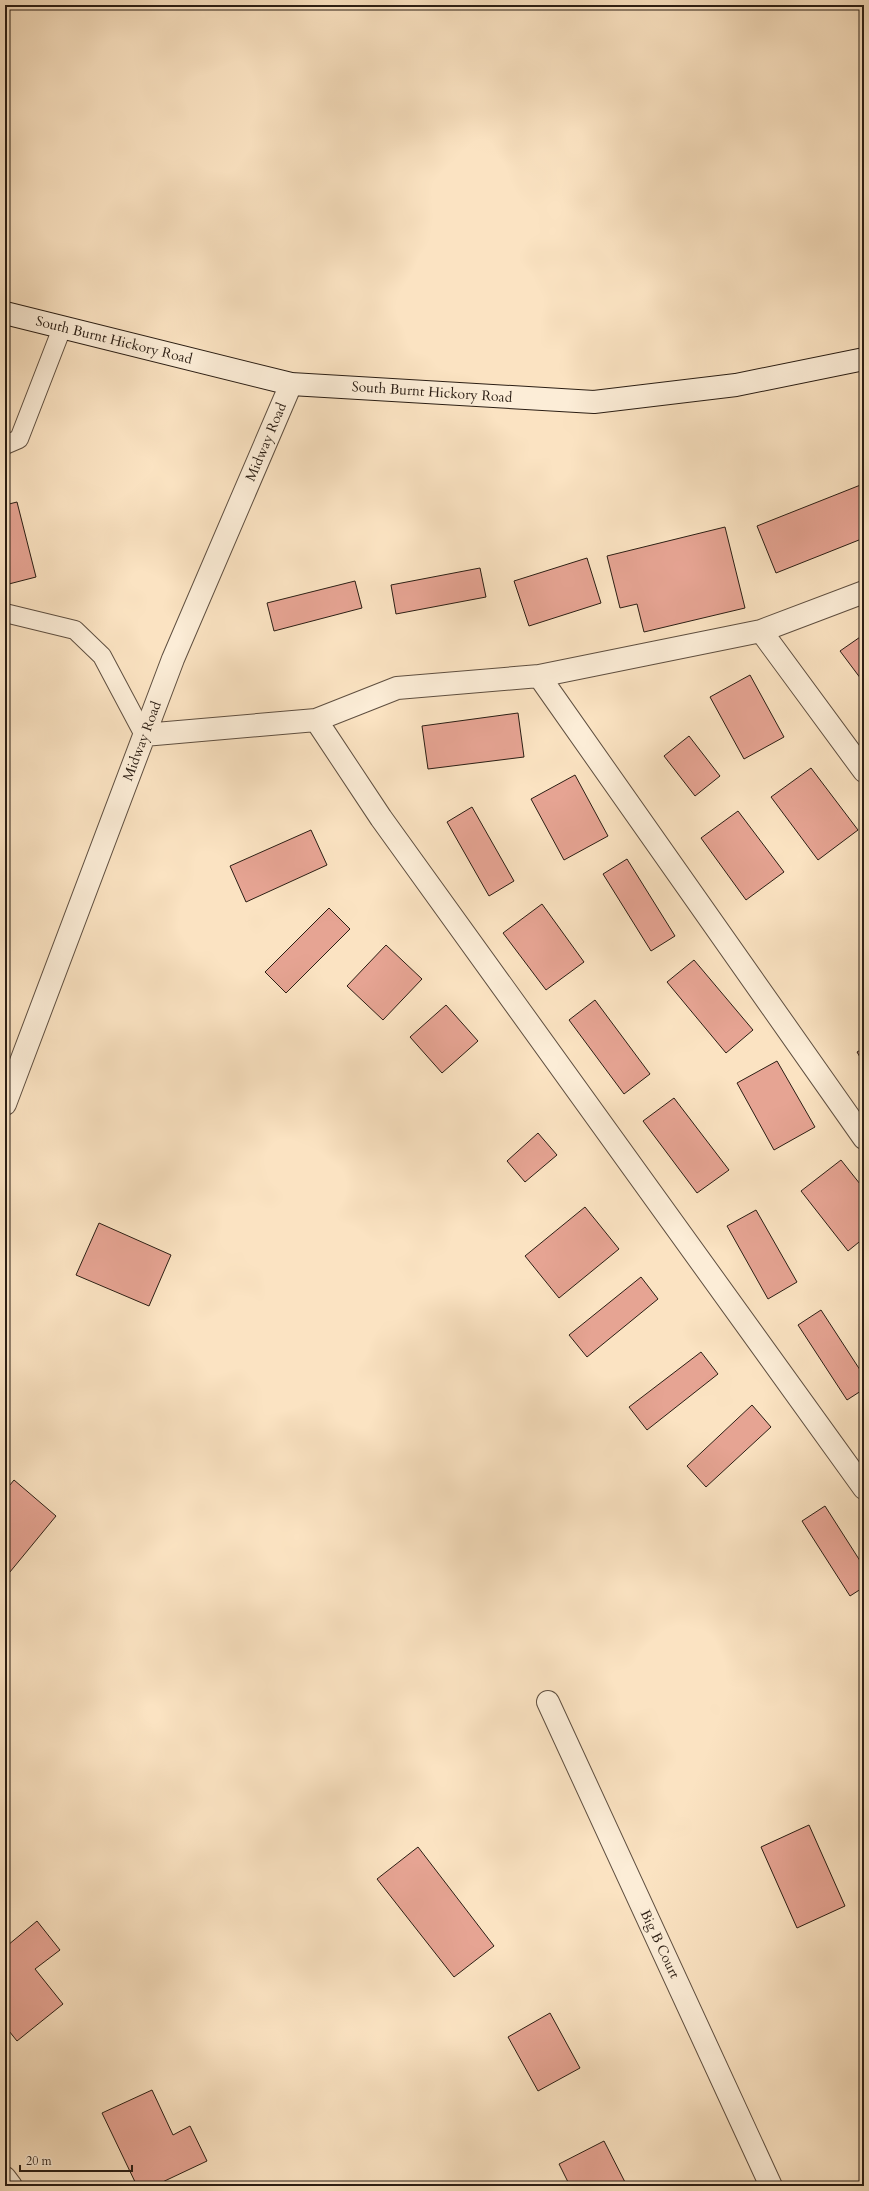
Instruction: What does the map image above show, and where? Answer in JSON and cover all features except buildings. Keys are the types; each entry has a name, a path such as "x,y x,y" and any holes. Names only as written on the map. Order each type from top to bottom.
{"street":[{"name":"South Burnt Hickory Road","path":"5,313 291,384 594,402 736,385 864,359"},
{"name":"Midway Road","path":"5,1104 173,659 291,384"},
{"path":"144,735 316,720 397,688 540,676 761,631 864,592"},
{"path":"761,631 864,771"},
{"path":"540,676 864,1138"},
{"path":"316,720 385,824 864,1488"},
{"name":"Big B Court","path":"548,1702 771,2186"},
{"path":"5,2178 11,2186"}],"lane":[{"path":"5,445 19,439 62,328"},
{"path":"5,613 75,630 102,656 144,735"}]}
